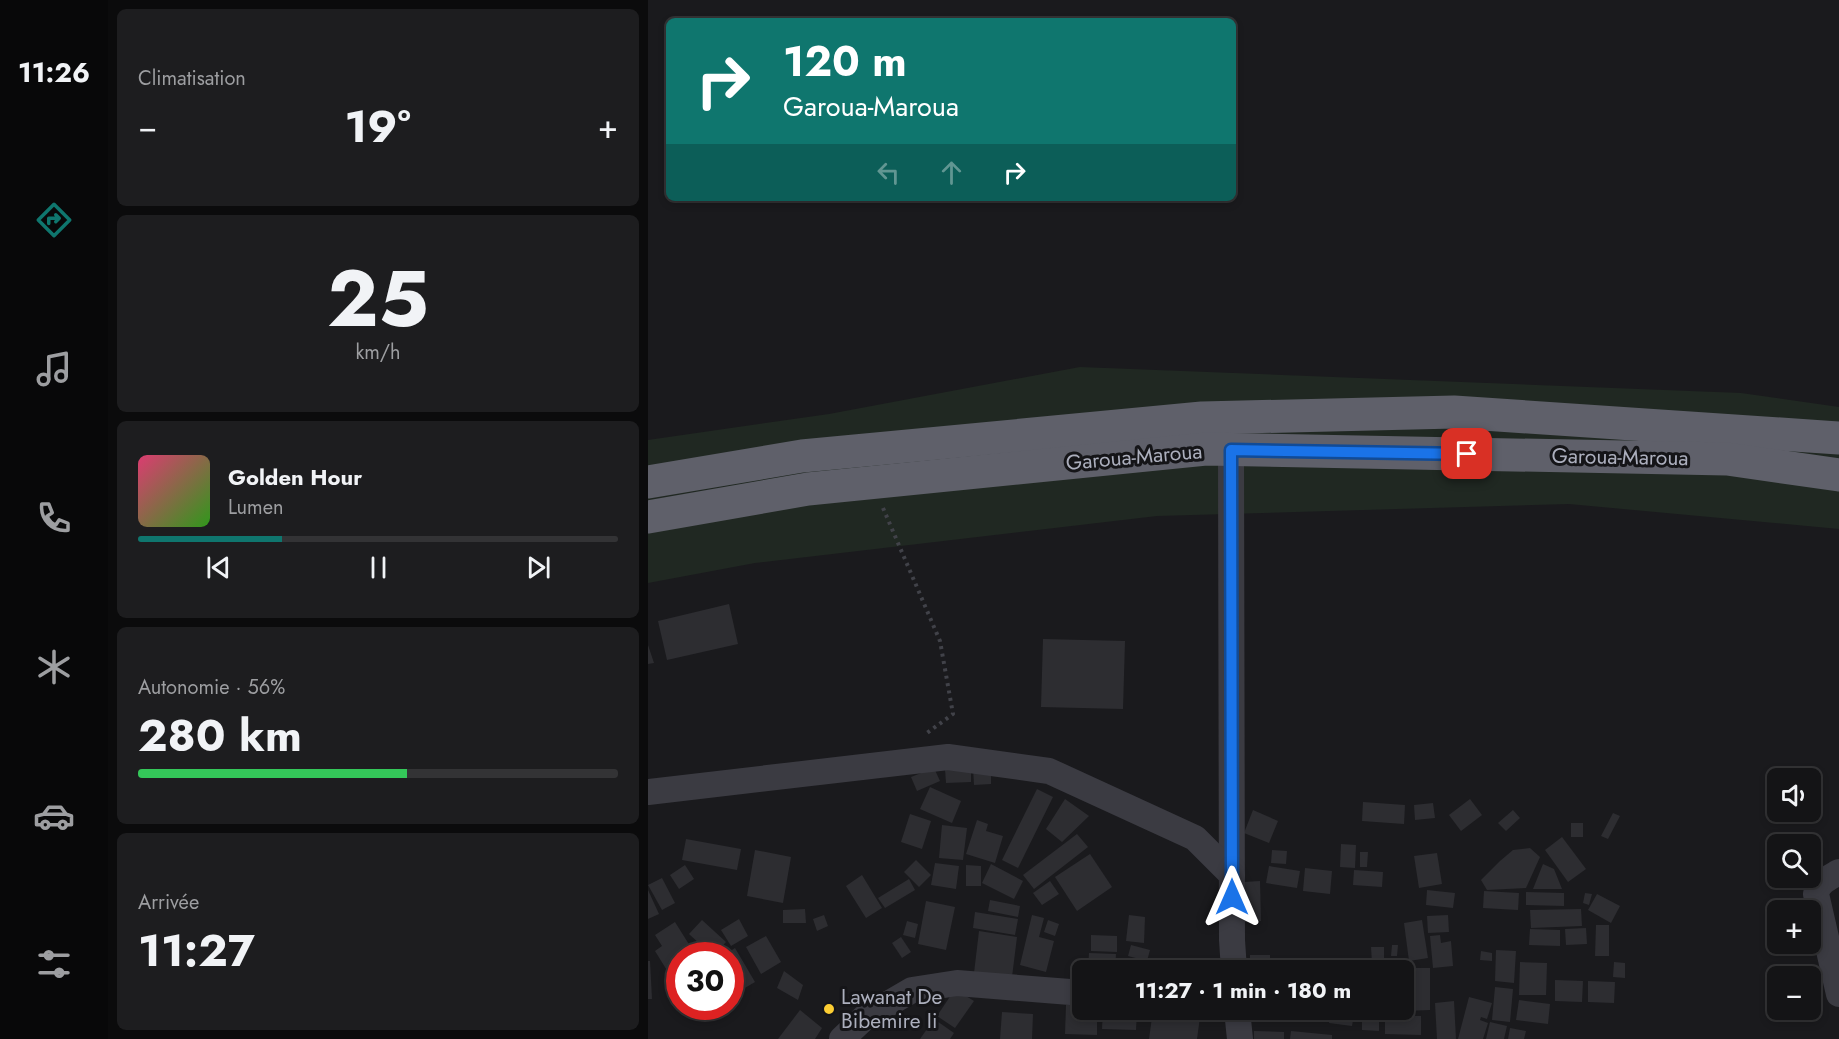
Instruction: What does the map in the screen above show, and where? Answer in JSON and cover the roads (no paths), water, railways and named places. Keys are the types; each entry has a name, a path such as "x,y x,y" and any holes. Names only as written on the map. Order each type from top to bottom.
{"highway":[{"name":"Garoua-Maroua","path":"648,482 802,456 1202,418 1454,412 1839,438"},
{"name":"Garoua-Maroua","path":"648,517 808,489 1206,449 1727,459 1839,475"}],"street":[{"path":"1231,450 1233,960"},
{"path":"648,792 948,758 1048,771 1195,838 1232,875"},
{"path":"1839,873 1821,883 1816,894 1839,994"},
{"path":"842,1039 864,1018 912,990 957,983 1072,992"},
{"path":"1238,1020 1240,1039"}],"place":[{"name":"Lawanat De Bibemire Ii","path":"829,1009"}]}
